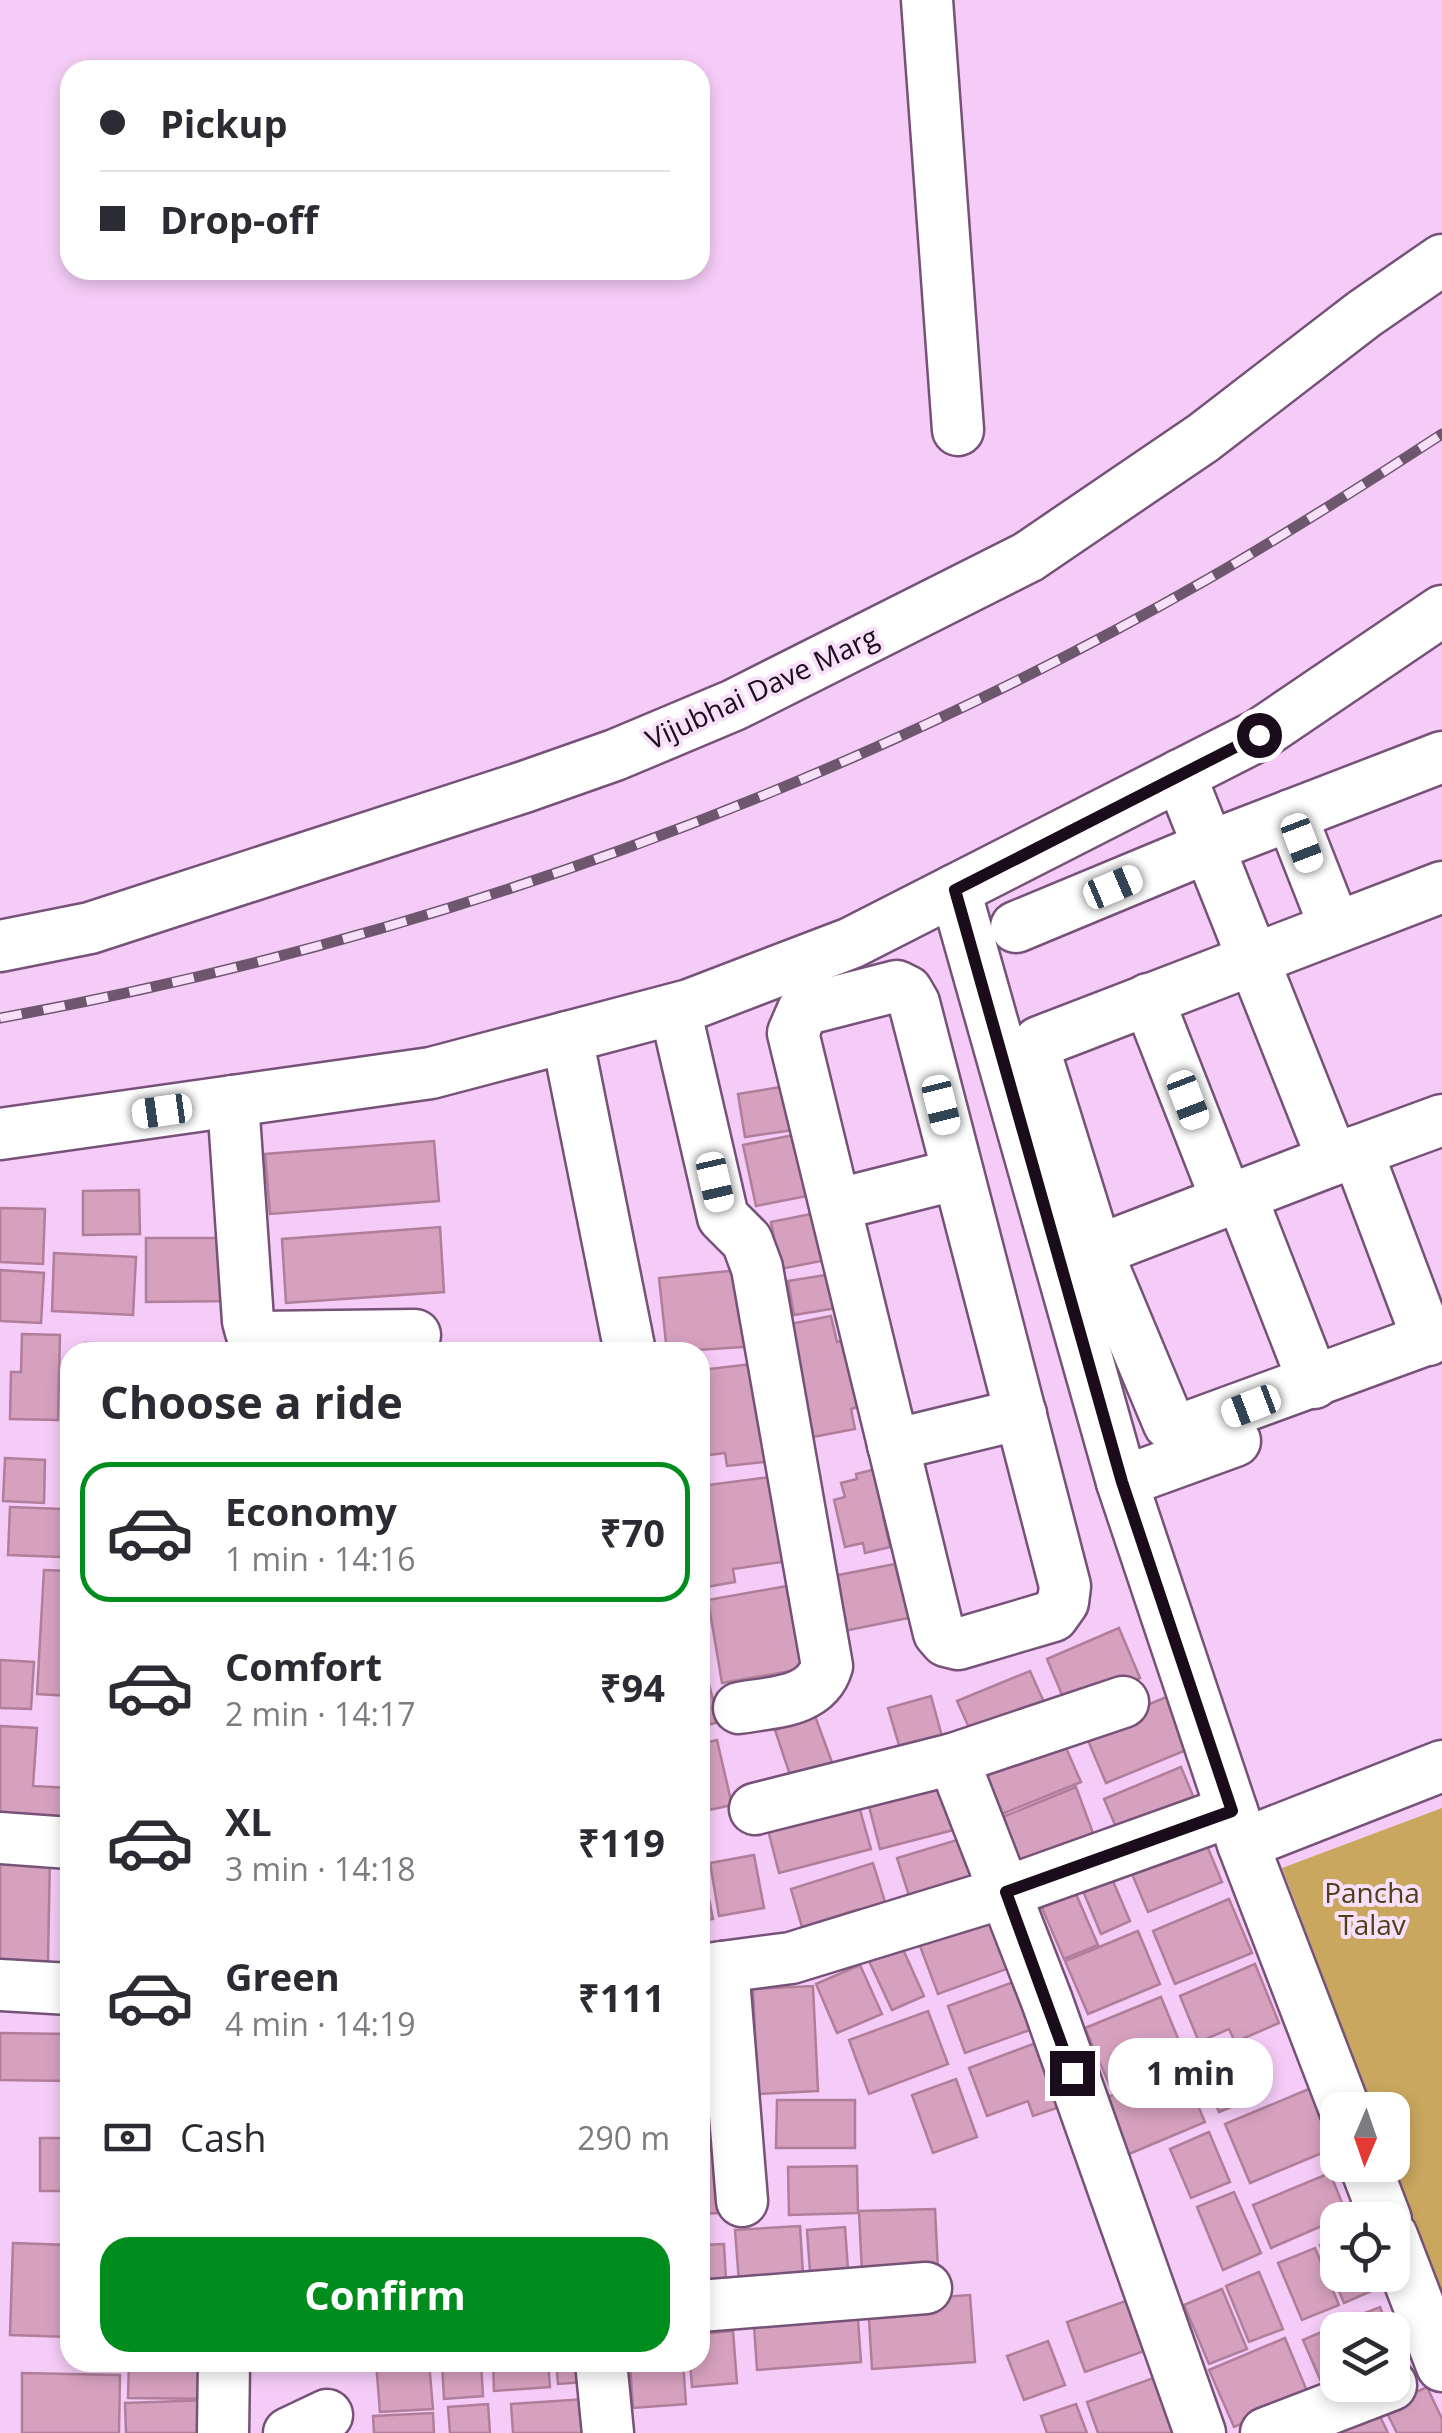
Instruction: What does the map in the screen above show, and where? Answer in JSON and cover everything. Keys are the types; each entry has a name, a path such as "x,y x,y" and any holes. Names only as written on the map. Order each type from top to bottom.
{"street":[{"path":"927,0 958,430"},
{"name":"Vijubhai Dave Marg","path":"0,946 90,928 505,793 615,755 734,705 1028,558 1203,438 1364,314 1442,260"},
{"path":"0,1134 432,1073 674,1009 851,943 1259,735 1442,611"},
{"path":"1016,927 1210,846 1442,757"},
{"path":"1180,775 1254,958 1437,1346"},
{"path":"1291,815 1335,927"},
{"path":"955,890 1077,1274 1169,1424 1177,1431 1314,1383 1437,1346"},
{"path":"1337,2092 1238,1827 1122,1482 1034,1052 1039,1042 1335,927 1438,903"},
{"path":"896,986 907,991 914,1003 1021,1414 1064,1586 1063,1602 1054,1616 958,1644 946,1641 939,1633 835,1206 793,1033 804,1010 896,986"},
{"path":"1148,999 1314,1383"},
{"path":"674,1009 723,1216 747,1241 756,1268 827,1666 814,1690 794,1698 738,1708"},
{"path":"568,1037 628,1342"},
{"path":"233,1101 251,1332 260,1337 311,1342"},
{"path":"998,1326 1077,1274 1234,1199 1442,1120"},
{"path":"835,1206 958,1174"},
{"path":"350,1342 415,1335"},
{"path":"1122,1482 1437,1346"},
{"path":"892,1445 1021,1414"},
{"path":"755,1809 953,1759 1122,1702"},
{"path":"953,1759 1006,1892 1200,2433"},
{"path":"742,2200 711,1968 791,1958 1442,1766"},
{"path":"0,1838 60,1843"},
{"path":"0,1984 60,1988"},
{"path":"710,2305 926,2288"},
{"path":"223,2433 224,2372"},
{"path":"602,2372 608,2433"},
{"path":"1266,2433 1348,2402"}],"green space":[{"name":"Pancha Talav","path":"1442,1808 1442,2294 1400,2182 1410,2182 1410,2092 1366,2092 1282,1868"}],"building":[{"path":"787,1086 794,1130 745,1137 738,1094"},
{"path":"799,1134 812,1195 756,1206 743,1145"},
{"path":"434,1141 439,1201 270,1214 265,1154"},
{"path":"139,1190 140,1234 83,1235 83,1191"},
{"path":"0,1208 45,1209 43,1264 0,1262"},
{"path":"821,1212 831,1259 780,1269 771,1222"},
{"path":"440,1227 444,1292 286,1303 282,1239"},
{"path":"146,1238 234,1238 235,1301 146,1302"},
{"path":"54,1253 136,1257 133,1315 52,1311"},
{"path":"749,1269 757,1346 710,1349 710,1342 666,1342 659,1278"},
{"path":"0,1270 44,1273 41,1323 0,1321"},
{"path":"832,1274 837,1308 794,1315 788,1281"},
{"path":"831,1316 837,1342 852,1339 865,1405 851,1409 855,1429 797,1440 775,1327"},
{"path":"22,1334 60,1335 58,1420 10,1419 11,1372 21,1372"},
{"path":"761,1363 773,1461 727,1466 725,1453 710,1455 710,1369"},
{"path":"5,1458 45,1460 44,1503 3,1501"},
{"path":"884,1467 894,1513 883,1516 890,1547 865,1553 863,1543 845,1547 834,1500 845,1497 841,1483 857,1479 856,1474"},
{"path":"785,1475 796,1560 733,1569 735,1582 710,1586 710,1485"},
{"path":"10,1507 60,1509 60,1557 8,1555"},
{"path":"895,1564 901,1589 917,1586 923,1615 839,1632 828,1577"},
{"path":"44,1570 60,1571 60,1695 37,1694"},
{"path":"798,1584 813,1667 722,1683 710,1600"},
{"path":"1119,1628 1140,1678 1068,1709 1047,1659"},
{"path":"0,1660 34,1662 31,1709 0,1708"},
{"path":"1030,1671 1048,1711 976,1743 957,1701"},
{"path":"710,1688 719,1722 710,1724"},
{"path":"1174,1694 1196,1746 1106,1783 1084,1731"},
{"path":"931,1696 946,1751 904,1762 888,1708"},
{"path":"815,1716 837,1776 795,1790 775,1730"},
{"path":"0,1726 37,1728 33,1786 60,1787 60,1829 0,1826"},
{"path":"1062,1739 1081,1782 1002,1814 985,1772"},
{"path":"717,1740 732,1805 710,1810 710,1742"},
{"path":"1181,1767 1201,1815 1124,1846 1104,1799"},
{"path":"949,1769 965,1827 880,1849 865,1791"},
{"path":"1076,1787 1097,1844 1019,1874 993,1821"},
{"path":"857,1799 871,1849 779,1873 766,1822"},
{"path":"1203,1836 1222,1882 1148,1912 1129,1867"},
{"path":"967,1837 982,1884 912,1905 897,1858"},
{"path":"0,1851 50,1852 48,1962 0,1961"},
{"path":"754,1855 764,1908 719,1916 710,1863"},
{"path":"873,1863 889,1915 864,1923 859,1909 802,1927 791,1889"},
{"path":"1110,1874 1130,1921 1101,1934 1081,1886"},
{"path":"1073,1887 1098,1945 1064,1959 1039,1901"},
{"path":"1229,1899 1252,1953 1175,1984 1153,1931"},
{"path":"1000,1908 1020,1964 938,1994 917,1938"},
{"path":"1138,1931 1160,1984 1088,2014 1065,1961"},
{"path":"901,1945 924,1996 892,2010 868,1959"},
{"path":"1255,1964 1279,2023 1235,2042 1229,2029 1199,2042 1180,1996"},
{"path":"860,1965 882,2014 837,2033 816,1984"},
{"path":"1027,1977 1044,2025 965,2053 948,2006"},
{"path":"813,1986 818,2091 758,2094 753,1989"},
{"path":"1161,1997 1184,2053 1109,2084 1085,2028"},
{"path":"721,2000 728,2097 710,2098 710,2001"},
{"path":"928,2011 948,2064 869,2094 849,2040"},
{"path":"0,2033 60,2034 60,2081 0,2080"},
{"path":"1049,2038 1070,2094 1054,2099 1057,2108 1033,2116 1028,2101 987,2116 969,2068"},
{"path":"1235,2042 1258,2096 1219,2112 1196,2057"},
{"path":"1181,2066 1205,2122 1129,2154 1106,2098"},
{"path":"956,2079 977,2137 933,2153 912,2095"},
{"path":"1309,2089 1320,2115 1320,2154 1250,2183 1225,2124"},
{"path":"777,2100 855,2100 855,2148 776,2148"},
{"path":"731,2117 738,2212 710,2213 710,2118"},
{"path":"1209,2132 1230,2182 1191,2198 1170,2149"},
{"path":"40,2138 60,2138 60,2191 40,2191"},
{"path":"857,2166 858,2213 789,2215 788,2167"},
{"path":"1320,2177 1320,2182 1334,2182 1342,2202 1320,2202 1320,2227 1271,2248 1253,2205"},
{"path":"1234,2192 1261,2253 1223,2270 1197,2207"},
{"path":"935,2209 938,2270 862,2273 859,2211"},
{"path":"800,2226 804,2290 740,2295 735,2230"},
{"path":"845,2227 849,2283 811,2286 807,2230"},
{"path":"13,2243 60,2245 60,2337 10,2335"},
{"path":"724,2244 727,2298 710,2299 710,2245"},
{"path":"1315,2248 1320,2260 1320,2292 1334,2292 1339,2305 1302,2320 1278,2263"},
{"path":"1259,2272 1283,2329 1249,2342 1226,2286"},
{"path":"1222,2289 1247,2349 1209,2364 1184,2305"},
{"path":"1339,2292 1369,2292 1344,2303"},
{"path":"1145,2294 1164,2344 1085,2372 1067,2322"},
{"path":"970,2295 975,2362 872,2369 868,2302"},
{"path":"857,2305 861,2362 757,2370 753,2311"},
{"path":"733,2331 737,2383 692,2387 691,2372 710,2372 710,2333"},
{"path":"1320,2333 1320,2379 1303,2340"},
{"path":"1285,2338 1309,2396 1234,2427 1209,2370"},
{"path":"1048,2341 1065,2385 1024,2400 1007,2356"},
{"path":"129,2372 219,2372 218,2399 128,2398"},
{"path":"377,2372 430,2372 433,2409 380,2412"},
{"path":"443,2372 482,2372 483,2396 444,2399"},
{"path":"493,2372 549,2372 550,2387 494,2391"},
{"path":"557,2372 597,2372 598,2381 558,2384"},
{"path":"631,2372 684,2372 686,2404 633,2408"},
{"path":"1170,2372 1193,2433 1098,2433 1087,2402"},
{"path":"22,2373 120,2375 119,2433 22,2433"},
{"path":"1427,2387 1442,2419 1442,2433 1397,2433 1384,2407 1410,2402 1410,2395"},
{"path":"601,2398 603,2433 513,2433 511,2404"},
{"path":"210,2400 211,2433 126,2433 125,2403"},
{"path":"488,2404 490,2433 450,2433 448,2407"},
{"path":"1076,2404 1087,2433 1047,2433 1041,2416"},
{"path":"1376,2408 1388,2433 1344,2433 1340,2426"},
{"path":"433,2413 434,2433 374,2433 373,2416"}],"railway":[{"path":"0,1018 158,986 315,947 623,850 773,791 921,727 1066,656 1238,562 1442,434"}],"route":[{"path":"1072,2073 1006,1892 1232,1811 1122,1482 955,890 1259,735"}]}
